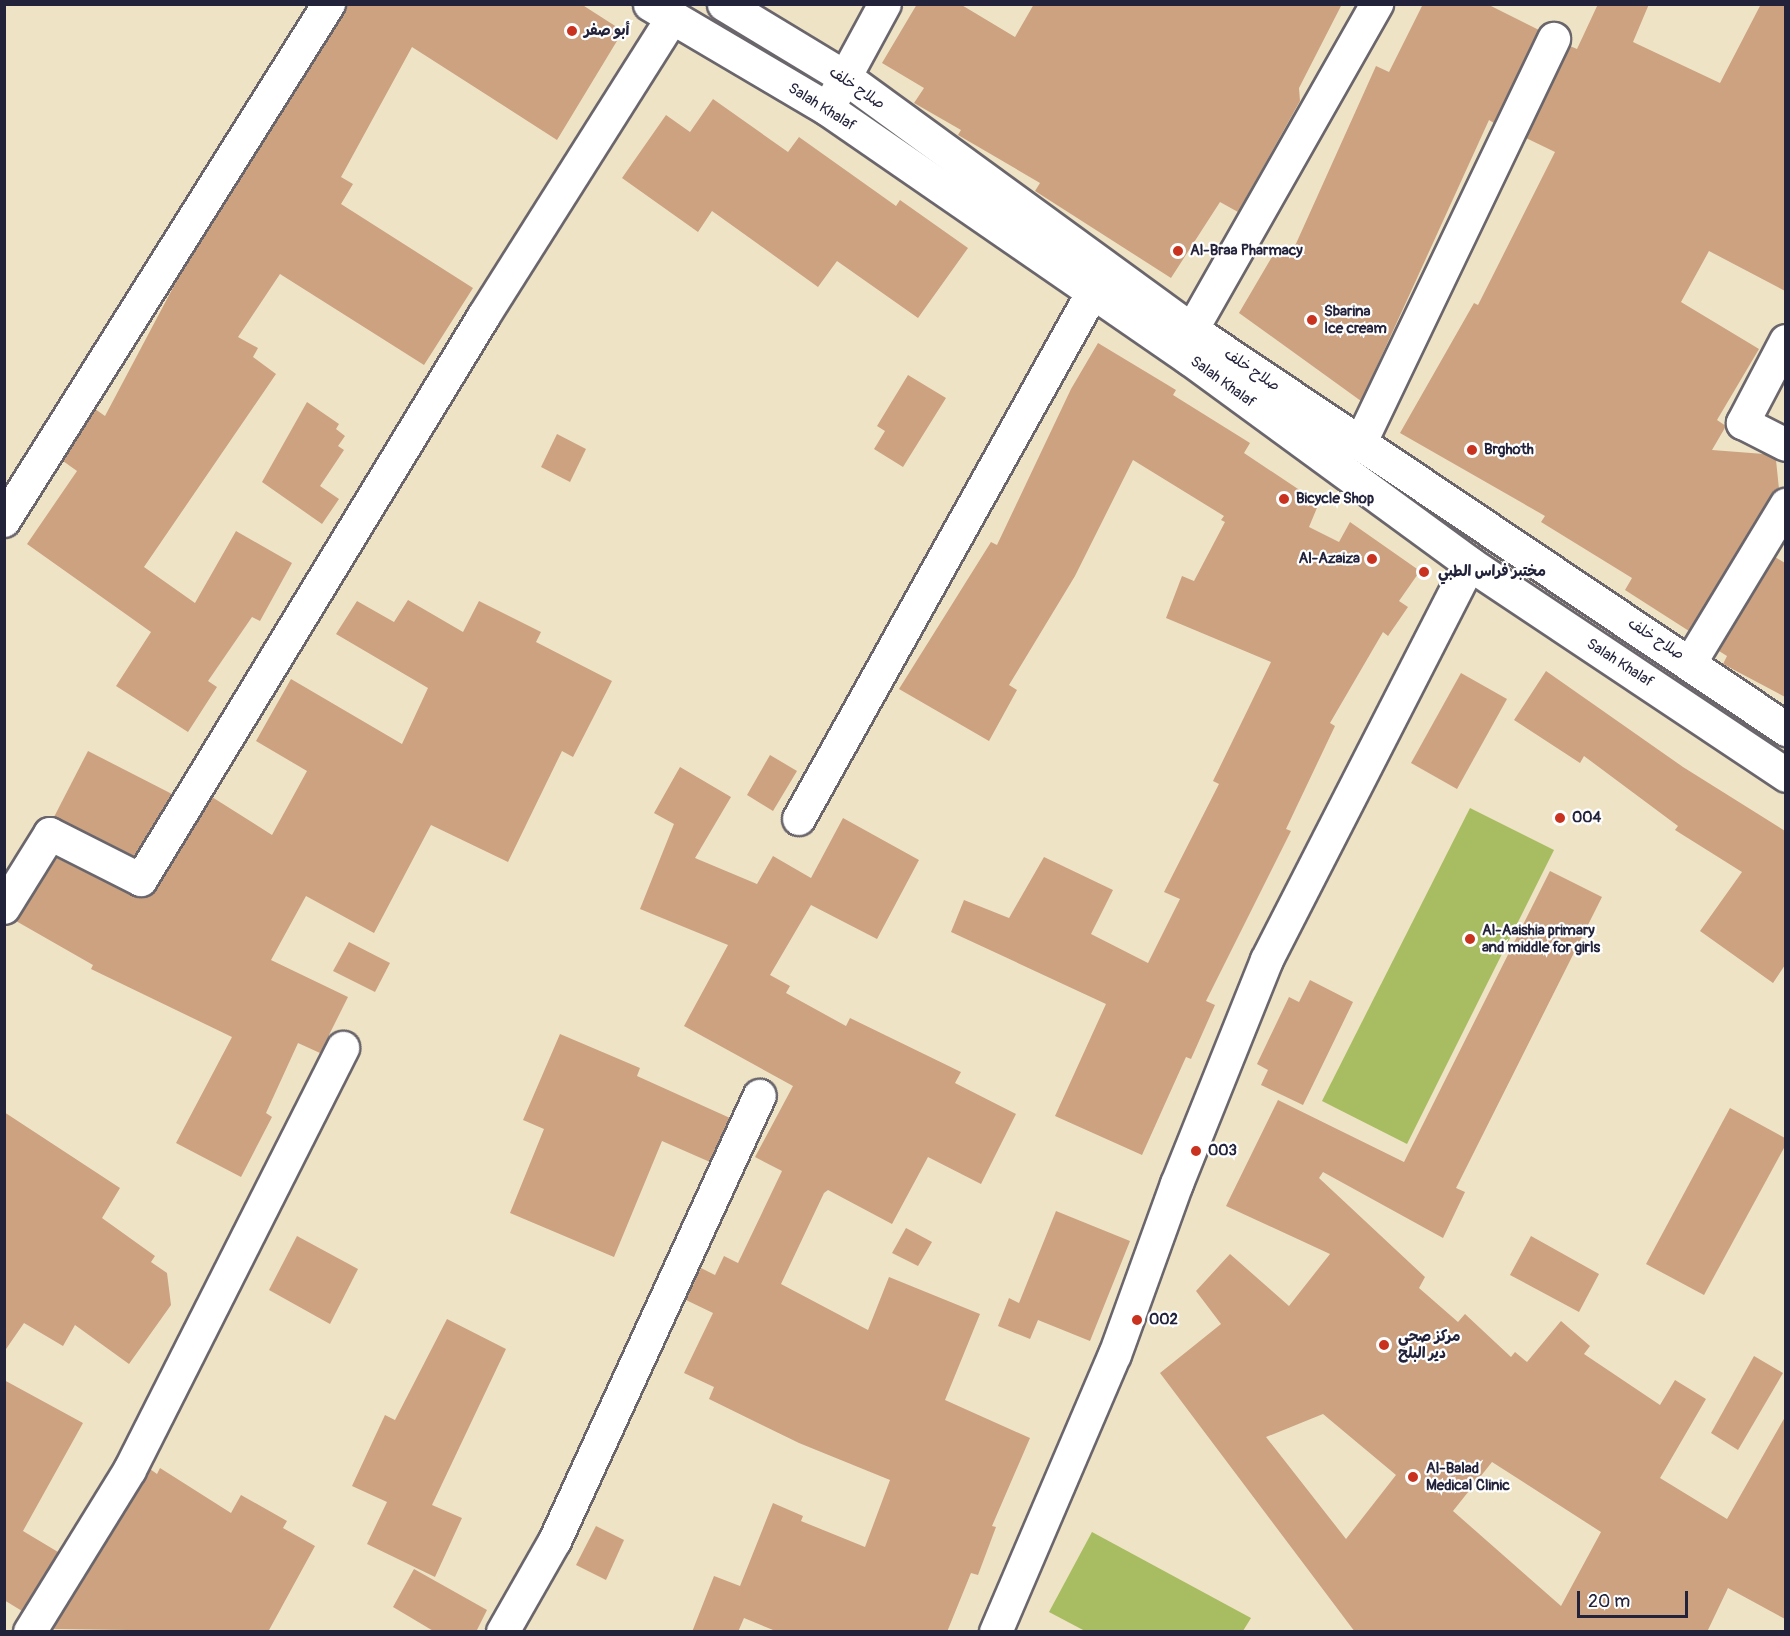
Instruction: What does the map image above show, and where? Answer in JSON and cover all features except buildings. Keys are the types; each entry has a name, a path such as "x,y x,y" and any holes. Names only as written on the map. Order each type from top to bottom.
{"main road":[{"name":"صلاح خلف","path":"723,4 846,78 1192,330 1691,662 1785,729"},
{"name":"Salah Khalaf","path":"661,12 828,109 1094,290 1470,564 1785,775"}],"street":[{"path":"4,521 329,4"},
{"path":"828,109 885,4"},
{"path":"1192,330 1377,4"},
{"path":"4,908 50,834 141,879 484,316 661,12"},
{"path":"1361,442 1554,39"},
{"path":"799,819 1094,290"},
{"path":"1785,341 1743,423 1785,446"},
{"path":"1691,662 1785,505"},
{"path":"996,1632 1115,1355 1177,1184 1267,960 1470,564"},
{"path":"30,1632 130,1470 343,1048"},
{"path":"503,1632 555,1541 760,1096"}],"green space":[{"path":"1470,808 1554,850 1407,1144 1322,1101"},
{"path":"1092,1532 1251,1618 1243,1631 1085,1631 1049,1612"}],"place":[{"name":"أبو صفر","path":"572,31"},
{"name":"Al-Braa Pharmacy","path":"1178,251"},
{"name":"Sbarina Ice cream","path":"1312,320"},
{"name":"Brghoth","path":"1472,450"},
{"name":"Bicycle Shop","path":"1284,499"},
{"name":"Al-Azaiza","path":"1372,559"},
{"name":"مختبر فراس الطبي","path":"1424,572"},
{"name":"004","path":"1560,818"},
{"name":"Al-Aaishia primary and middle for girls","path":"1470,939"},
{"name":"003","path":"1196,1151"},
{"name":"002","path":"1137,1320"},
{"name":"مركز صحي دير البلح","path":"1384,1345"},
{"name":"Al-Balad Medical Clinic","path":"1413,1477"}]}
